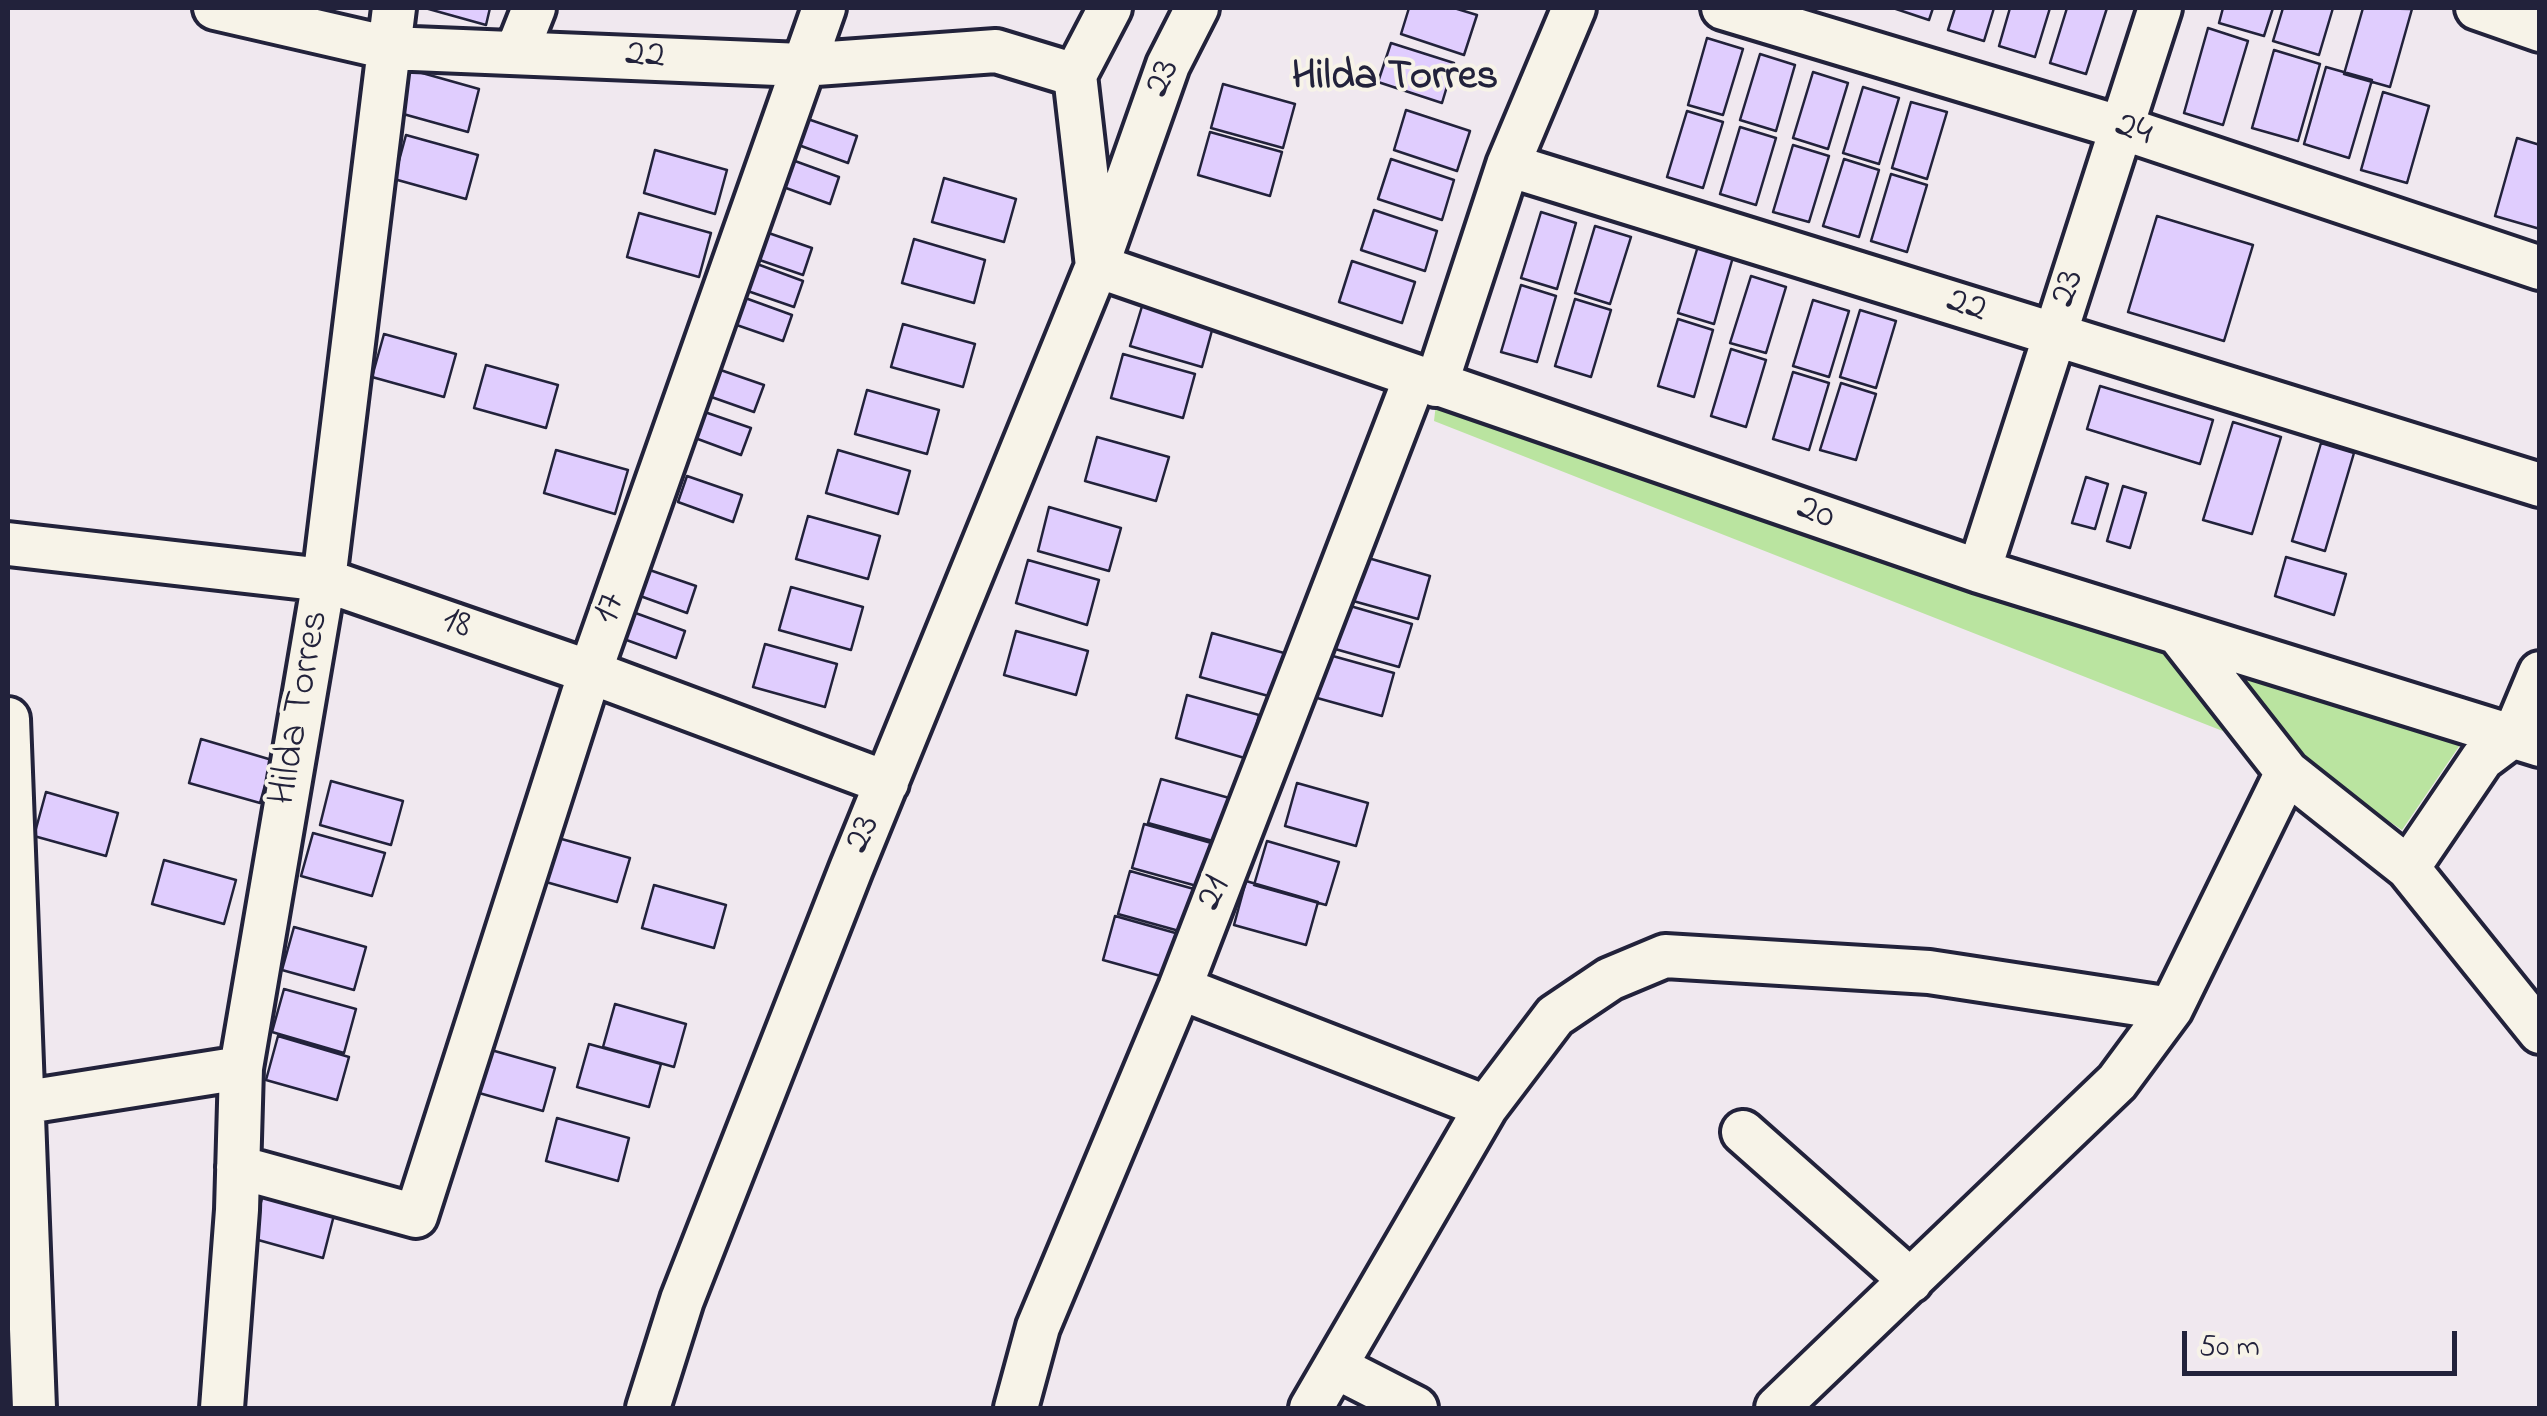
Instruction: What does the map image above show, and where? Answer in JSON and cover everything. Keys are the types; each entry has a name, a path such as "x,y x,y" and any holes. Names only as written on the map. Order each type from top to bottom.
{"street":[{"name":"22","path":"215,8 392,28 518,52 802,65 996,51 1075,75"},
{"path":"518,52 534,8"},
{"name":"17","path":"238,1167 416,1216 590,672 824,8"},
{"name":"23","path":"1097,266 1075,75 1110,8"},
{"name":"23","path":"648,1408 682,1300 1097,266 1168,65 1197,8"},
{"name":"21","path":"1016,1408 1038,1327 1180,988 1574,8"},
{"name":"24","path":"1723,8 2122,128 2540,268"},
{"name":"23","path":"1979,571 2160,8"},
{"path":"2477,8 2540,30"},
{"name":"Hilda Torres","path":"222,1408 242,1068 324,580 392,28"},
{"name":"22","path":"1508,165 2540,485"},
{"name":"20","path":"1097,266 1979,571 2527,740"},
{"name":"18","path":"8,544 324,580 590,672 887,783"},
{"path":"2178,633 2286,772 2408,868 2540,1032"},
{"path":"2408,868 2482,759 2527,740 2540,673"},
{"path":"8,719 14,1104 34,1408"},
{"path":"1777,1408 2117,1082 2170,1009 2286,772"},
{"path":"1311,1408 1486,1107 1554,1016 1610,979 1665,956 1929,972 2170,1009"},
{"path":"1180,988 1486,1107"},
{"path":"14,1104 242,1068"},
{"path":"1743,1132 1911,1281"},
{"path":"1336,1367 1416,1408"}],"green space":[{"path":"1436,404 2460,745 2402,830 2299,761 1434,421"}],"building":[{"path":"425,8 490,8 486,25"},
{"path":"1409,8 1454,8 1477,15 1464,55 1401,34"},
{"path":"1893,8 1933,8 1929,20"},
{"path":"1955,8 1994,8 1984,41 1948,30"},
{"path":"2010,8 2050,8 2035,57 1999,46"},
{"path":"2067,8 2107,8 2086,74 2050,63"},
{"path":"2223,8 2273,8 2264,36 2219,23"},
{"path":"2283,8 2333,8 2319,55 2273,41"},
{"path":"2363,8 2412,9 2390,87 2344,74"},
{"path":"2208,28 2248,41 2223,125 2184,113"},
{"path":"1707,38 1743,49 1723,115 1688,105"},
{"path":"1391,43 1454,63 1442,103 1378,82"},
{"path":"2274,50 2320,64 2298,141 2252,128"},
{"path":"1760,54 1795,65 1776,131 1740,120"},
{"path":"2326,67 2372,80 2349,158 2304,144"},
{"path":"408,69 479,89 468,132 396,112"},
{"path":"1813,72 1848,83 1828,149 1793,138"},
{"path":"1223,84 1295,104 1283,148 1211,128"},
{"path":"1863,87 1899,98 1879,164 1843,153"},
{"path":"2383,92 2429,106 2407,183 2361,170"},
{"path":"1911,102 1947,112 1927,179 1892,168"},
{"path":"1406,110 1470,131 1457,171 1394,150"},
{"path":"1687,111 1723,122 1703,188 1667,177"},
{"path":"802,117 857,136 848,163 793,143"},
{"path":"1740,127 1776,138 1756,205 1720,194"},
{"path":"1210,132 1282,152 1270,196 1198,175"},
{"path":"406,135 478,155 466,199 394,179"},
{"path":"2517,138 2540,145 2540,229 2495,216"},
{"path":"1793,145 1829,156 1809,222 1773,212"},
{"path":"655,150 727,170 715,214 644,193"},
{"path":"784,157 839,177 830,204 775,184"},
{"path":"1391,159 1454,180 1442,220 1378,199"},
{"path":"1844,159 1879,170 1859,237 1823,226"},
{"path":"1891,174 1927,185 1907,252 1871,241"},
{"path":"944,178 1016,199 1004,242 932,222"},
{"path":"1374,210 1437,231 1425,271 1361,250"},
{"path":"1541,212 1576,223 1557,289 1521,278"},
{"path":"639,213 711,233 699,277 627,257"},
{"path":"2157,216 2253,245 2224,341 2128,312"},
{"path":"1595,226 1631,237 1610,304 1575,293"},
{"path":"757,229 812,248 803,275 748,256"},
{"path":"914,239 985,260 974,303 902,283"},
{"path":"1698,246 1733,257 1714,324 1678,313"},
{"path":"749,261 803,281 794,307 739,288"},
{"path":"1352,261 1415,282 1402,323 1339,302"},
{"path":"1751,276 1786,287 1766,353 1730,343"},
{"path":"1521,285 1556,296 1537,362 1501,352"},
{"path":"737,295 792,315 783,341 728,322"},
{"path":"1575,299 1611,310 1591,377 1555,366"},
{"path":"1813,300 1849,311 1829,377 1793,366"},
{"path":"1143,303 1214,323 1202,367 1130,346"},
{"path":"1860,310 1896,321 1876,388 1840,377"},
{"path":"1678,319 1713,330 1694,397 1658,386"},
{"path":"903,324 975,344 963,387 891,367"},
{"path":"384,334 456,354 444,397 372,377"},
{"path":"1731,349 1766,360 1746,427 1711,416"},
{"path":"1123,354 1195,374 1183,418 1111,398"},
{"path":"486,365 558,385 546,428 474,408"},
{"path":"709,366 764,385 754,412 700,393"},
{"path":"1793,372 1829,383 1809,450 1773,439"},
{"path":"1841,383 1876,394 1856,460 1820,450"},
{"path":"2100,386 2213,420 2200,464 2087,429"},
{"path":"867,390 939,410 927,454 855,434"},
{"path":"696,409 751,428 741,455 687,435"},
{"path":"2233,422 2281,437 2252,534 2203,520"},
{"path":"1097,437 1169,457 1156,501 1085,481"},
{"path":"2321,443 2354,453 2325,551 2292,541"},
{"path":"556,450 628,470 615,514 544,493"},
{"path":"838,450 910,471 898,514 826,493"},
{"path":"687,476 742,495 733,522 678,502"},
{"path":"2086,477 2108,484 2095,529 2072,523"},
{"path":"2123,486 2146,493 2130,548 2107,541"},
{"path":"1049,507 1121,528 1109,571 1038,551"},
{"path":"808,516 880,536 868,579 796,559"},
{"path":"1358,555 1430,576 1418,619 1346,599"},
{"path":"2286,557 2346,574 2334,615 2275,596"},
{"path":"1028,560 1099,580 1087,625 1016,603"},
{"path":"641,567 696,586 687,613 632,593"},
{"path":"791,587 863,607 851,650 779,630"},
{"path":"1340,603 1412,624 1399,667 1328,647"},
{"path":"630,611 685,631 676,658 621,638"},
{"path":"1016,631 1088,651 1076,695 1004,675"},
{"path":"1212,633 1284,653 1272,697 1200,677"},
{"path":"765,644 837,664 825,707 753,687"},
{"path":"1322,653 1394,673 1382,716 1310,696"},
{"path":"1187,695 1259,715 1248,759 1176,738"},
{"path":"201,739 272,760 260,803 189,783"},
{"path":"1161,779 1233,799 1220,843 1148,823"},
{"path":"331,781 403,801 391,845 320,825"},
{"path":"1297,783 1368,803 1356,846 1285,826"},
{"path":"46,792 118,813 106,856 34,836"},
{"path":"1144,824 1215,844 1204,888 1132,868"},
{"path":"313,833 385,853 372,896 301,876"},
{"path":"558,838 630,858 617,902 546,882"},
{"path":"1267,841 1339,862 1326,905 1254,885"},
{"path":"164,860 236,880 224,924 152,904"},
{"path":"1130,871 1201,891 1190,934 1118,914"},
{"path":"1246,881 1318,902 1306,945 1234,925"},
{"path":"654,885 726,905 714,948 642,928"},
{"path":"1115,916 1186,936 1175,980 1103,960"},
{"path":"294,927 366,947 354,990 282,970"},
{"path":"284,989 356,1009 344,1053 272,1032"},
{"path":"615,1004 686,1024 674,1067 603,1047"},
{"path":"278,1036 349,1057 337,1100 266,1080"},
{"path":"589,1044 661,1064 649,1107 577,1087"},
{"path":"484,1048 555,1068 543,1111 472,1091"},
{"path":"557,1118 629,1138 618,1181 546,1161"},
{"path":"263,1195 334,1215 323,1258 251,1238"}],"district":[{"name":"Hilda Torres","path":"1395,80"}]}
